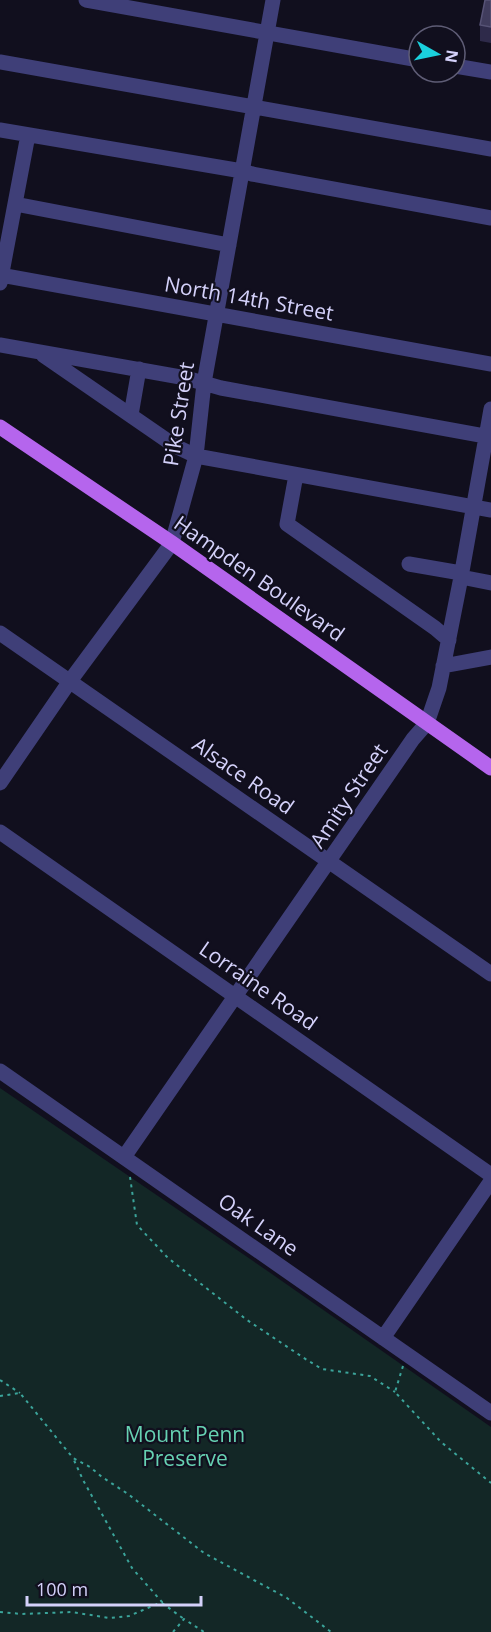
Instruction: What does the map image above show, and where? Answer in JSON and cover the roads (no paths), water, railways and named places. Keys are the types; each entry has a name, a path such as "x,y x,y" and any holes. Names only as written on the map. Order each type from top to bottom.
{"main road":[{"name":"Hampden Boulevard","path":"0,427 172,543 491,768"}],"street":[{"path":"86,0 407,58"},
{"name":"Pike Street","path":"0,783 70,681 172,543 196,456 204,383 273,0"},
{"path":"0,62 491,149"},
{"path":"467,68 491,72"},
{"path":"0,130 242,171 491,218"},
{"path":"0,278 28,135"},
{"path":"15,204 229,246"},
{"name":"North 14th Street","path":"0,278 491,364"},
{"path":"0,345 139,369 186,378 221,388 488,436"},
{"path":"38,351 175,446 196,456 491,510"},
{"path":"131,415 139,369"},
{"name":"Amity Street","path":"128,1160 236,996 427,723 439,688 449,640 488,436 491,409"},
{"path":"296,475 287,524 426,621 449,640"},
{"path":"409,564 491,583"},
{"name":"Alsace Road","path":"0,633 491,974"},
{"path":"443,666 491,657"},
{"name":"Lorraine Road","path":"0,832 491,1175"},
{"name":"Oak Lane","path":"0,1071 491,1413"},
{"path":"383,1338 491,1181"}],"park label":[{"name":"Mount Penn Preserve","path":"185,1447"}]}
